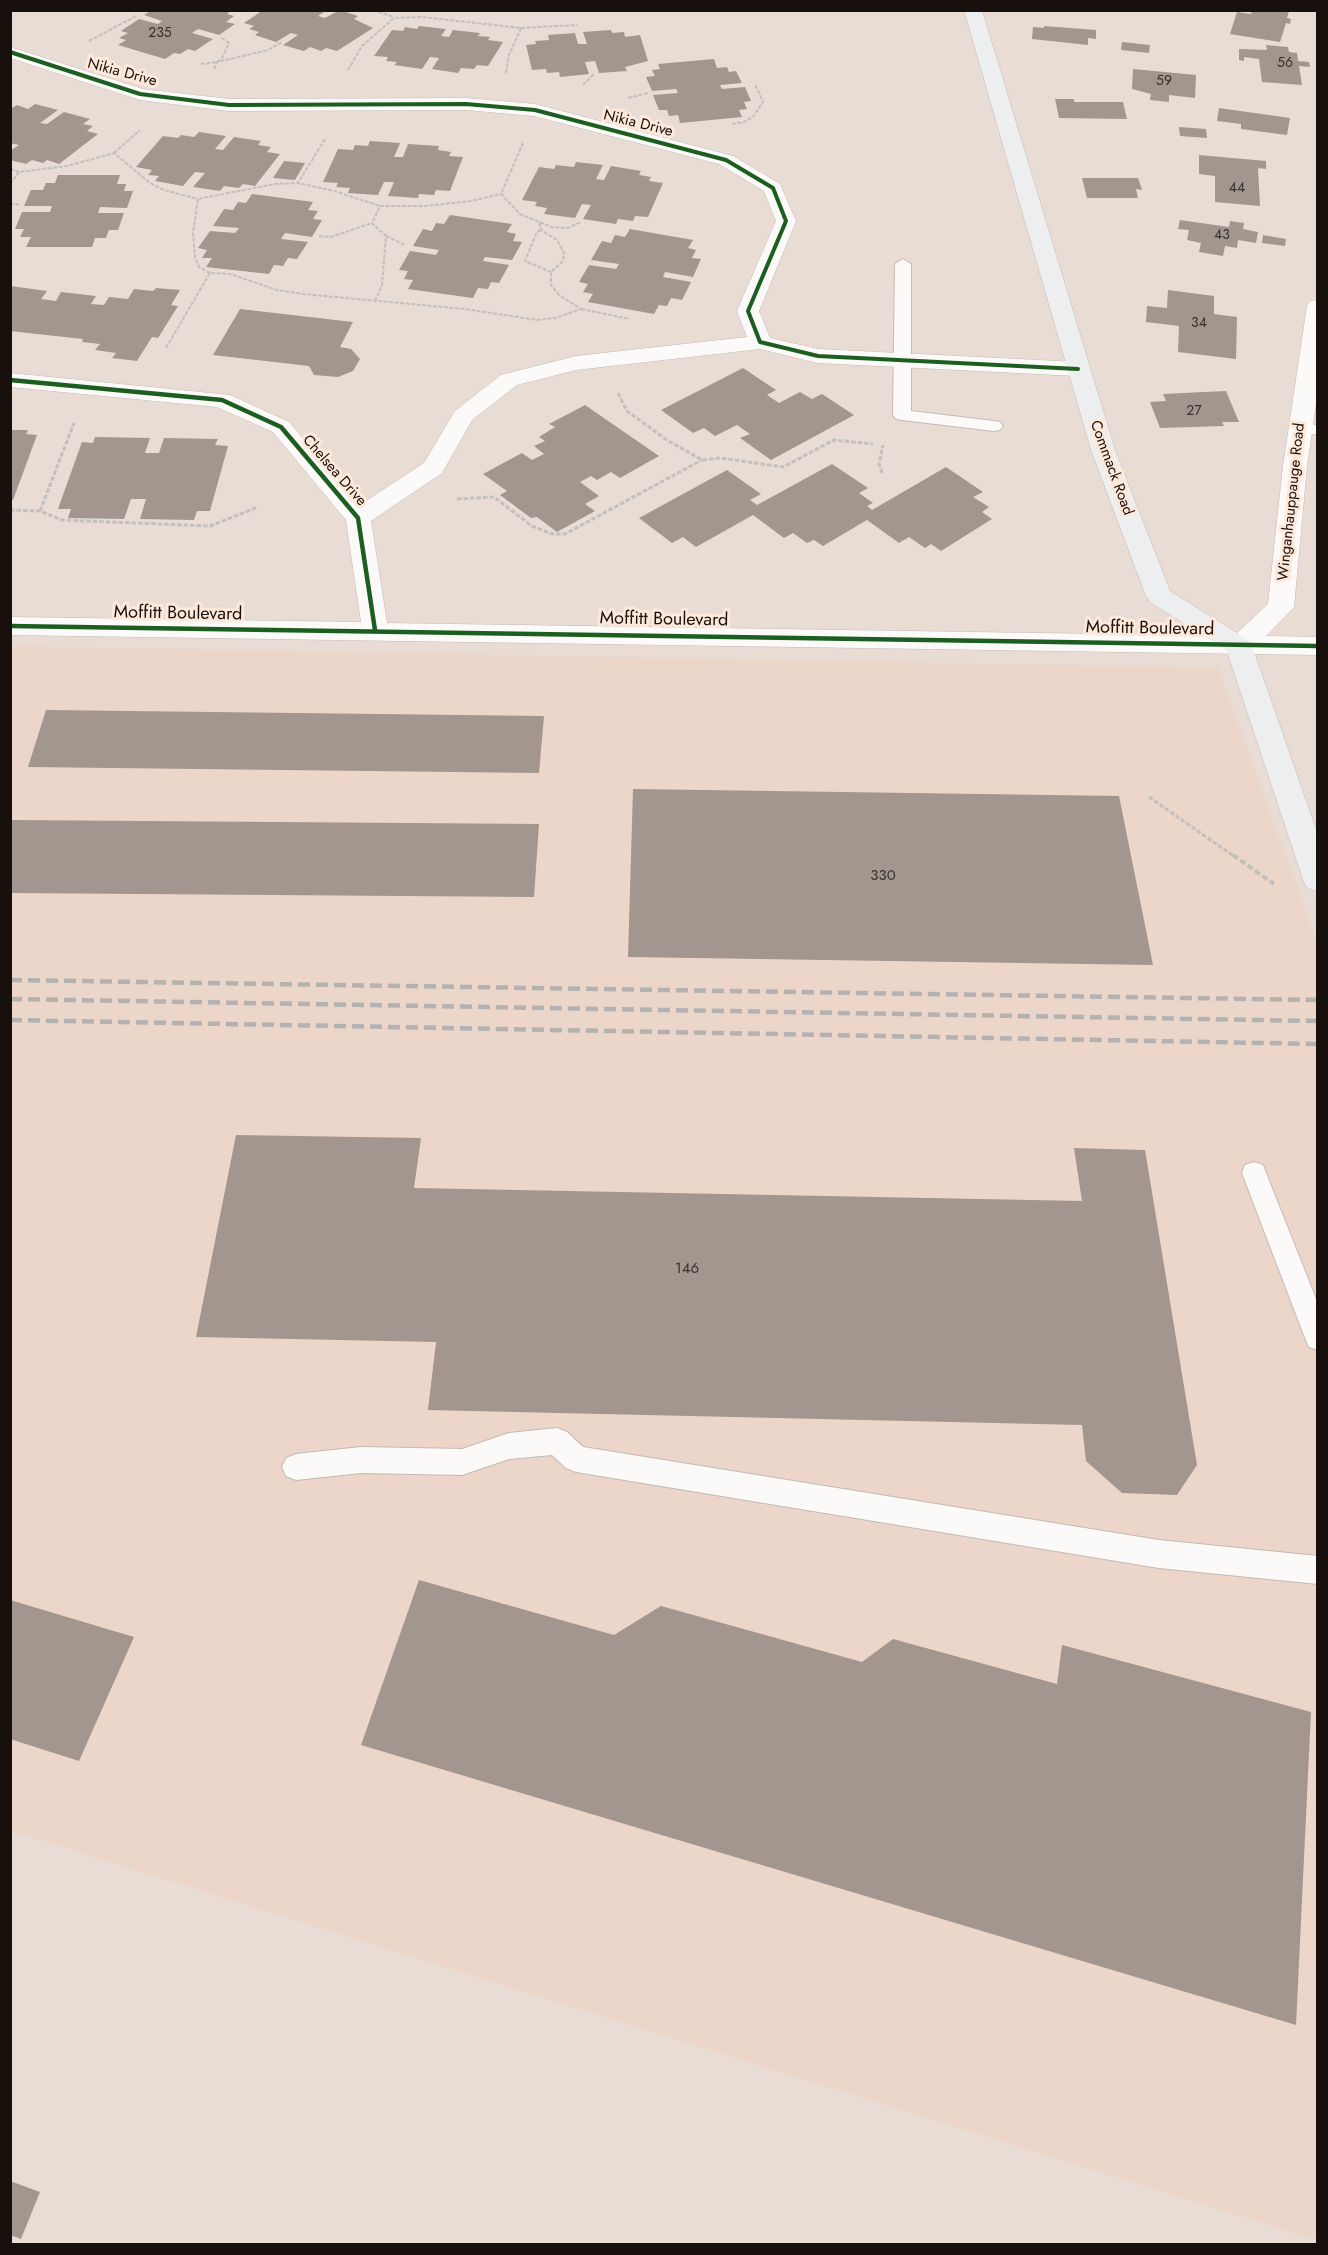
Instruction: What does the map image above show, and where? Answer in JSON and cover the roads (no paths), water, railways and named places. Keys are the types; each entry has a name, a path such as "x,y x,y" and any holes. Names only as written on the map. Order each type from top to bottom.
{"street":[{"name":"Commack Road","path":"973,10 1103,450 1159,596 1239,646"},
{"name":"Nikia Drive","path":"10,52 140,94 229,105 466,104 535,110 726,159 773,188 786,221 748,311 760,342"},
{"name":"Winganhauppauge Road","path":"1239,646 1281,606 1309,429 1317,306"},
{"path":"760,342 818,356 1078,369"},
{"name":"Chelsea Drive","path":"358,518 433,468 463,416 509,380 576,363 760,342"},
{"name":"Chelsea Drive","path":"10,380 222,400 281,427 358,518 375,630"},
{"name":"Moffitt Boulevard","path":"10,627 375,630 1317,646"},
{"path":"1239,646 1317,880"}],"lane":[{"path":"903,264 902,415 994,426"},
{"path":"1254,1173 1317,1338"},
{"path":"296,1467 361,1460 462,1462 508,1446 557,1441 576,1459 1159,1554 1317,1570"}],"railway":[{"path":"10,980 1318,1000"},
{"path":"10,999 1318,1021"},
{"path":"10,1020 1318,1044"}]}
